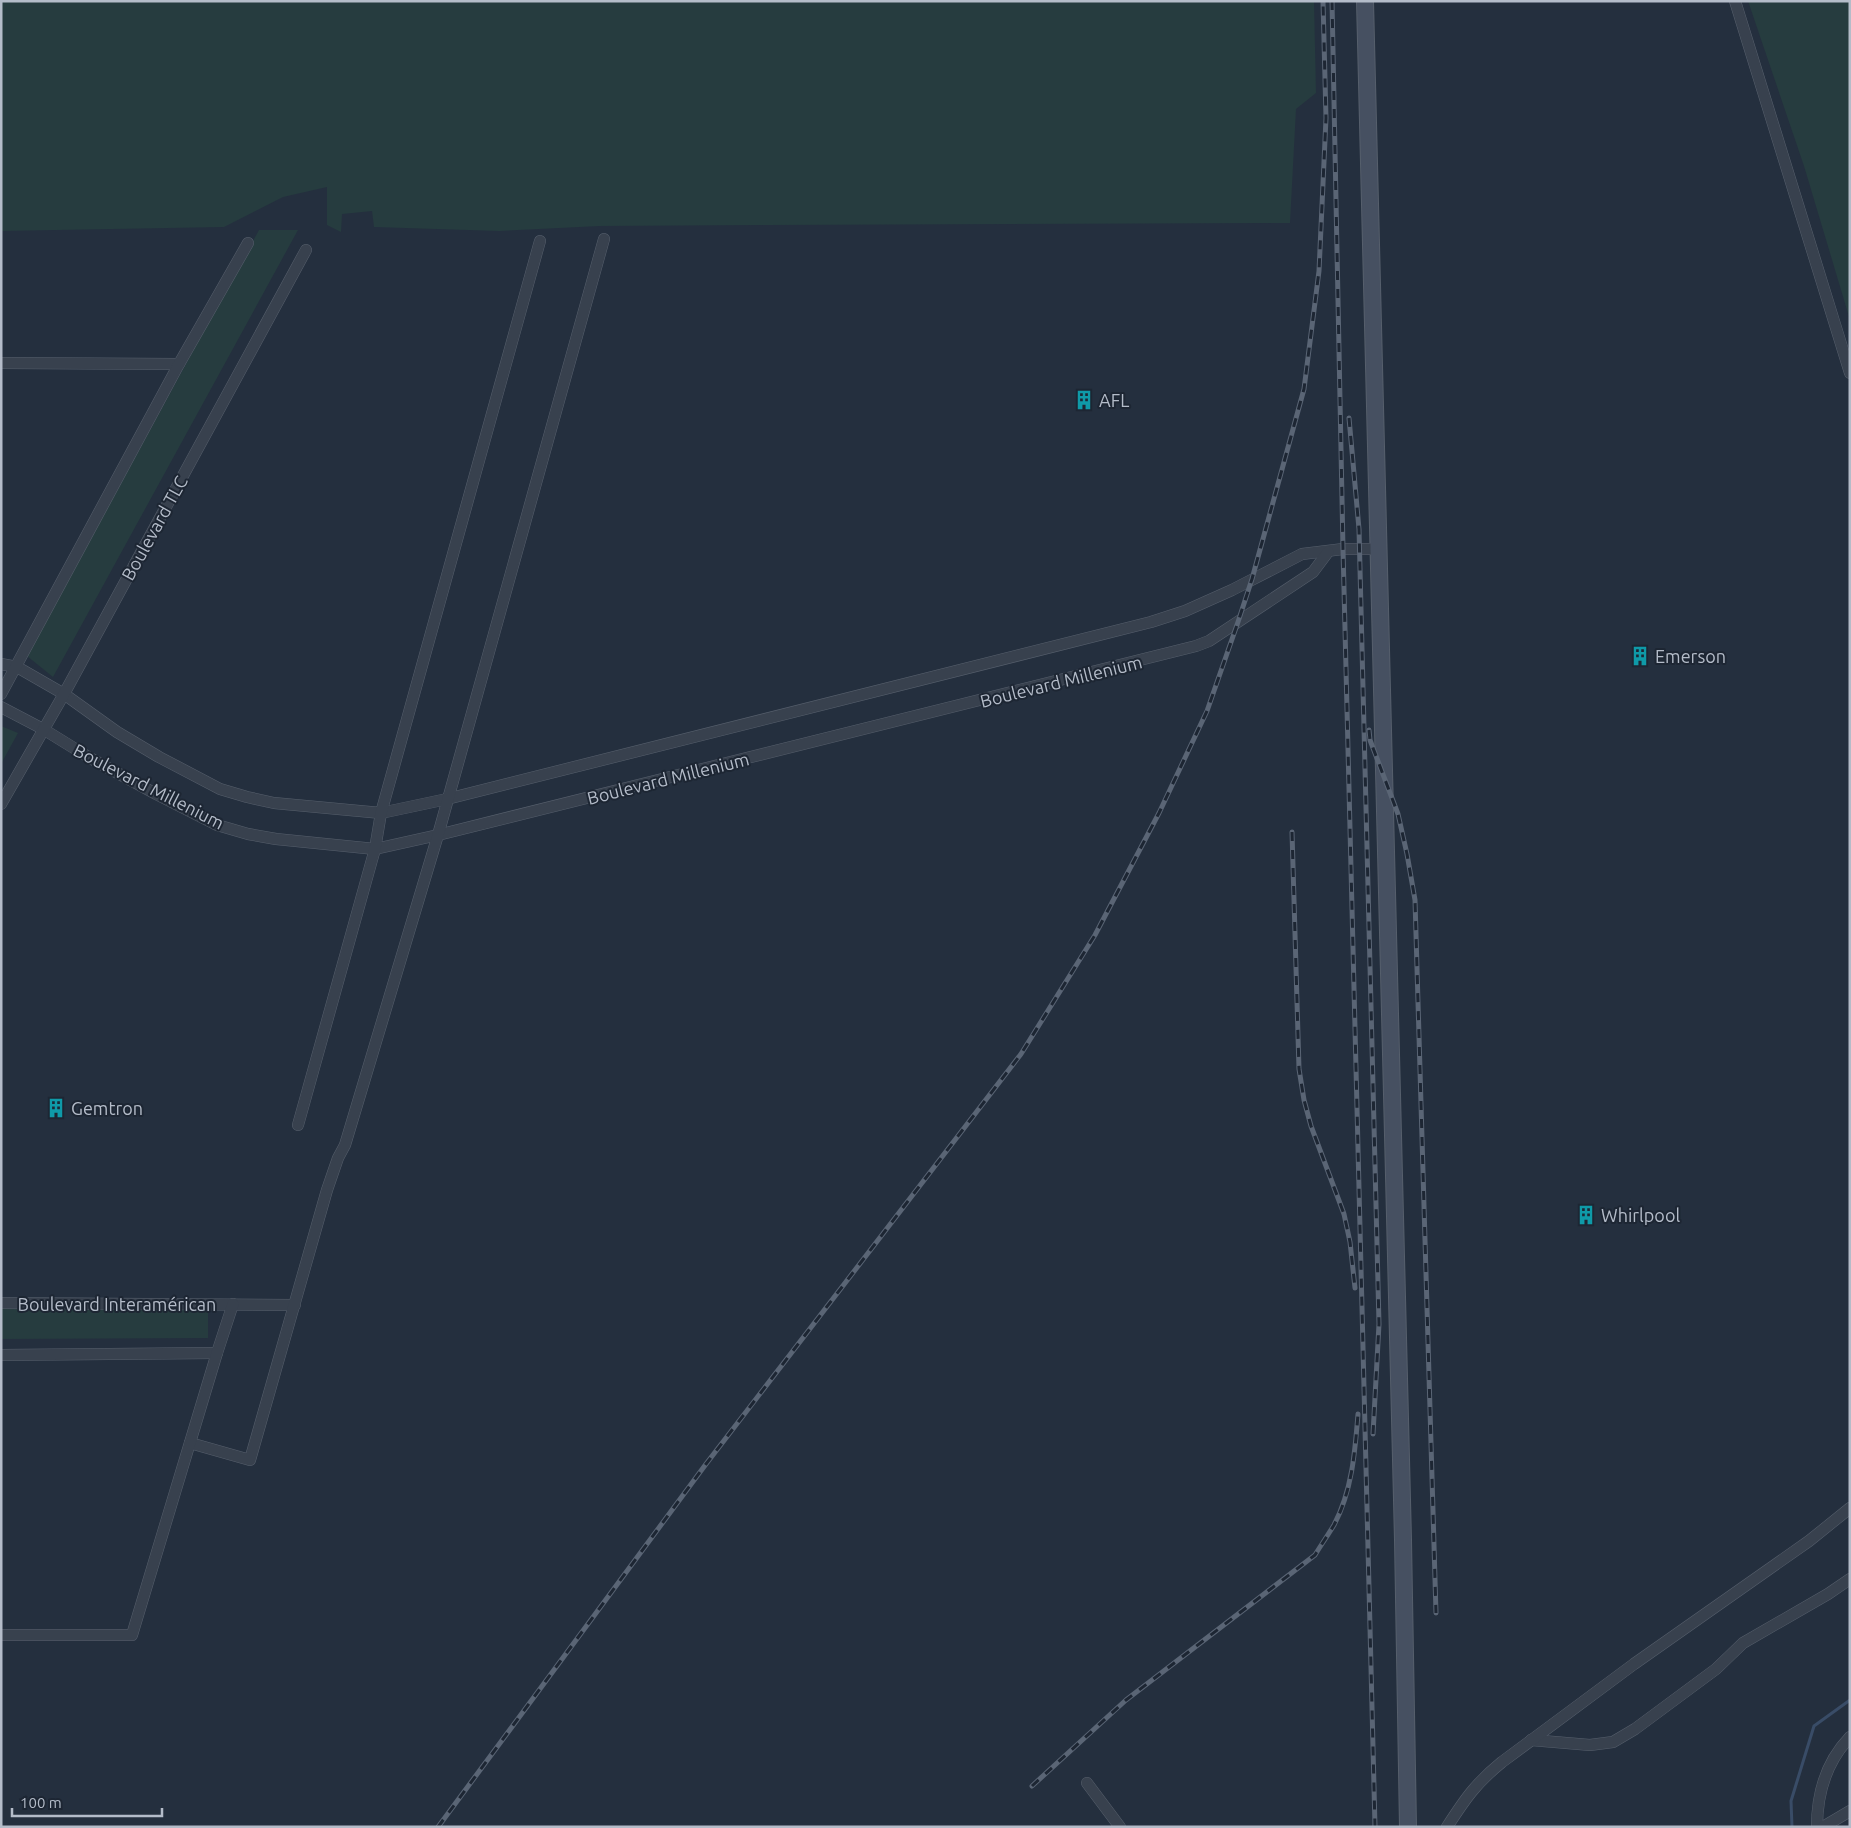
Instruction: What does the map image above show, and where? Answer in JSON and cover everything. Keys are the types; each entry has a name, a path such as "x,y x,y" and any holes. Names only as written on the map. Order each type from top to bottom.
{"street":[{"path":"1365,1 1408,1827"},
{"path":"1734,1 1850,374"},
{"path":"190,1443 250,1460 328,1190 338,1158 345,1145 438,835 604,239"},
{"path":"298,1124 375,849 381,812 540,241"},
{"path":"1,694 179,364 248,243"},
{"name":"Boulevard TLC","path":"1,804 64,694 306,250"},
{"path":"1,363 179,364"},
{"name":"Boulevard Millenium","path":"1,664 17,667 64,694 117,732 158,757 220,789 247,798 274,803 381,812 447,799 1151,622 1185,611 1232,590 1297,556 1307,553 1343,549 1377,549"},
{"name":"Boulevard Millenium","path":"1,707 43,729 90,758 217,825 248,834 276,839 375,849 438,835 1196,646 1209,641 1313,572 1328,552"},
{"name":"Boulevard Interamérican","path":"1,1303 295,1305"},
{"path":"1,1635 132,1635 233,1304"},
{"path":"1,1355 217,1353"},
{"path":"1447,1827 1470,1792 1483,1777 1634,1664 1809,1541 1850,1508"},
{"path":"1531,1740 1590,1745 1613,1742 1635,1729 1716,1668 1743,1643 1828,1594 1850,1579"},
{"path":"1817,1827 1817,1806 1824,1780 1830,1764 1841,1746 1850,1737"},
{"path":"1087,1783 1120,1827"},
{"path":"1823,1827 1850,1811"}],"green space":[{"path":"1,1 1314,1 1316,93 1296,109 1290,223 600,226 499,231 374,227 372,211 342,214 341,232 327,225 327,187 283,197 224,227 1,231"},
{"path":"1748,1 1850,1 1850,320 1804,166"},
{"path":"259,230 298,230 53,677 27,656"},
{"path":"1,726 18,733 1,764"},
{"path":"1,1309 208,1310 208,1338 1,1339"}],"waterway":[{"path":"1792,1827 1791,1801 1814,1726 1850,1700"}],"railway":[{"path":"438,1827 706,1464 1021,1054 1095,935 1159,813 1207,711 1238,622 1252,579 1304,389 1319,271 1326,118 1323,1"},
{"path":"1332,1 1343,549 1375,1827"},
{"path":"1349,418 1359,529 1379,1324 1373,1434"},
{"path":"1369,730 1370,740 1398,814 1415,900 1436,1613"},
{"path":"1292,832 1299,1069 1311,1126 1344,1214 1350,1242 1355,1288"},
{"path":"1032,1786 1126,1700 1315,1555 1334,1525 1345,1499 1354,1457 1358,1414"}],"place":[{"name":"AFL","path":"1084,400"},
{"name":"Emerson","path":"1640,656"},
{"name":"Gemtron","path":"56,1108"},
{"name":"Whirlpool","path":"1586,1215"}]}
